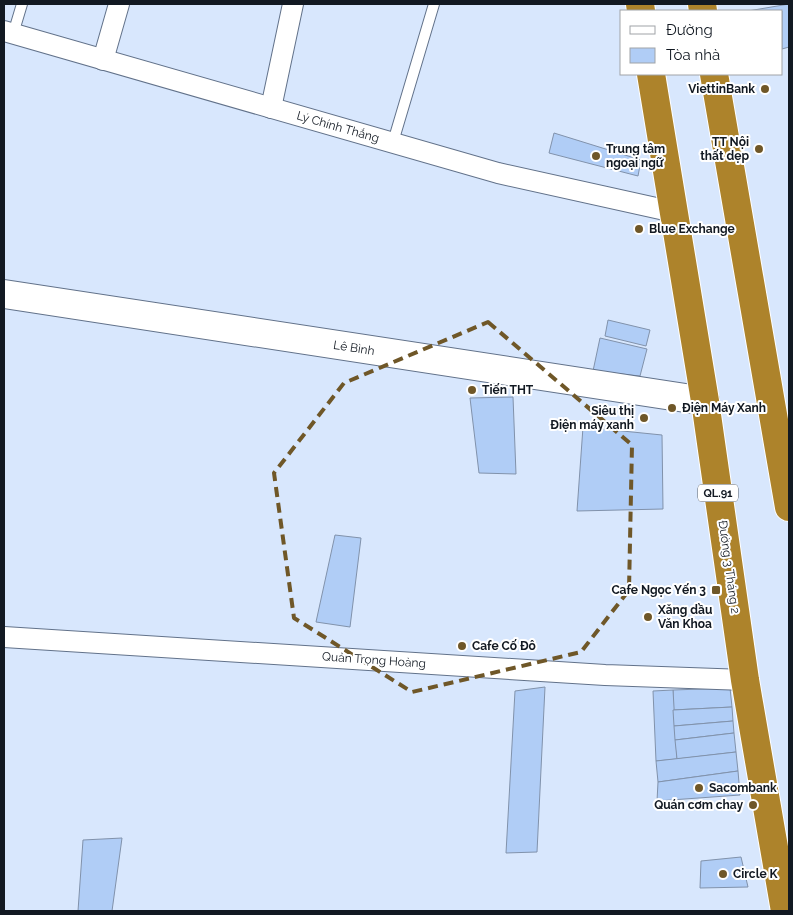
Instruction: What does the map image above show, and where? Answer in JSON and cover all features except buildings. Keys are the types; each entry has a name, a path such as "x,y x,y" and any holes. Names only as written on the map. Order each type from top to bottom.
{"highway":[{"name":"Đường 3 Tháng 2","path":"651,75 705,401 745,680 785,911"},
{"path":"714,75 789,507"}],"street":[{"path":"103,60 119,4"},
{"path":"271,108 293,4"},
{"name":"Lý Chính Thắng","path":"8,33 498,173 674,212"},
{"name":"Lê Bình","path":"4,294 705,401"},
{"name":"Quản Trọng Hoàng","path":"4,637 605,675 745,680"}],"lane":[{"path":"8,33 22,4"},
{"path":"393,142 434,4"}],"highlighted area":[{"path":"488,322 632,445 629,590 581,652 412,692 294,618 274,473 344,383"}],"place":[{"name":"ViettinBank","path":"765,89"},
{"name":"TT Nội thất dẹp","path":"759,149"},
{"name":"Trung tâm ngoại ngữ","path":"596,156"},
{"name":"Blue Exchange","path":"639,229"},
{"name":"Tiến THT","path":"472,390"},
{"name":"Điện Máy Xanh","path":"672,408"},
{"name":"Siêu thị Điện máy xanh","path":"644,418"},
{"name":"Cafe Ngọc Yến 3","path":"716,590"},
{"name":"Xăng dầu Văn Khoa","path":"648,617"},
{"name":"Cafe Cố Đô","path":"462,646"},
{"name":"Sacombank","path":"699,788"},
{"name":"Quán cơm chay","path":"753,805"},
{"name":"Circle K","path":"723,874"}]}
